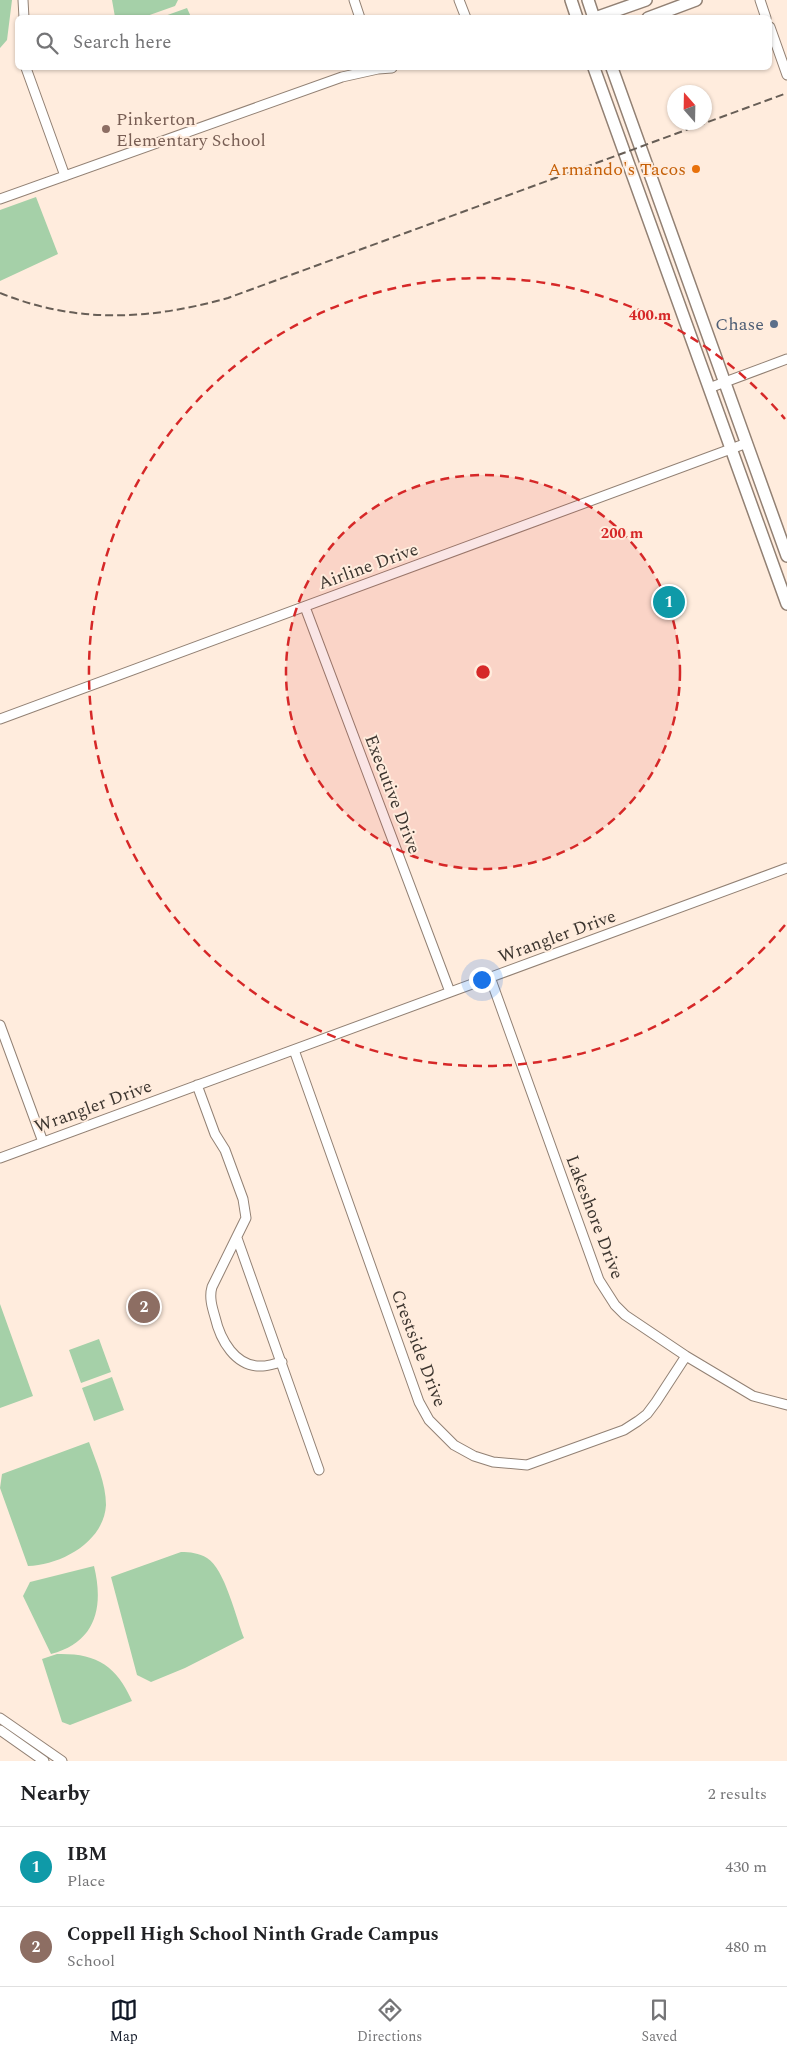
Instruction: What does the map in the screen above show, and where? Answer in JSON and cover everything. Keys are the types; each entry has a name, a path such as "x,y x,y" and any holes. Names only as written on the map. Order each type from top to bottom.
{"main road":[{"path":"571,0 576,15"},
{"path":"588,0 594,15"},
{"path":"604,15 646,0"},
{"path":"656,15 696,0"},
{"path":"595,70 787,604"},
{"path":"613,70 787,556"},
{"path":"633,176 651,174"}],"street":[{"path":"23,0 24,15"},
{"path":"354,0 359,15"},
{"path":"459,0 465,15"},
{"path":"760,0 765,15"},
{"path":"772,33 787,75"},
{"path":"27,70 65,176"},
{"path":"0,198 342,77 370,70"},
{"path":"709,388 787,359"},
{"name":"Airline Drive","path":"0,719 747,443"},
{"name":"Executive Drive","path":"305,607 450,992"},
{"name":"Wrangler Drive","path":"0,1158 787,868"},
{"name":"Lakeshore Drive","path":"490,978 599,1280 605,1291 625,1315 686,1356 753,1396 787,1405"},
{"path":"0,1025 43,1142"},
{"name":"Crestside Drive","path":"294,1050 419,1402 429,1420 454,1446 474,1456 493,1462 527,1465 624,1430 647,1414 686,1356"},
{"path":"197,1085 215,1134 225,1150 243,1199 246,1218 212,1287 210,1294 216,1323 226,1346 237,1357 250,1364 262,1366 282,1362"},
{"path":"237,1238 319,1470"},
{"path":"0,1718 62,1761"},
{"path":"0,1730 44,1761"},
{"path":"21,1744 26,1736"}],"green space":[{"path":"0,0 12,0 7,40 0,48"},
{"path":"112,0 178,0 175,6 150,15 115,15"},
{"path":"187,8 190,15 168,15"},
{"path":"36,197 58,254 0,281 0,210"},
{"path":"0,1304 33,1396 0,1408"},
{"path":"99,1339 111,1372 81,1383 69,1350"},
{"path":"112,1377 124,1410 94,1421 82,1388"},
{"path":"89,1442 106,1497 103,1518 98,1530 79,1549 67,1556 41,1565 28,1566 0,1488 2,1474"},
{"path":"181,1552 201,1555 207,1558 219,1572 225,1583 244,1638 185,1668 151,1682 137,1675 111,1577"},
{"path":"94,1566 98,1595 97,1609 93,1621 87,1632 78,1641 51,1654 23,1596 30,1582"},
{"path":"57,1654 83,1656 103,1664 119,1678 132,1701 70,1725 62,1722 42,1659"}],"railway":[{"path":"0,293 57,310 113,315 170,311 228,298 787,93"}],"place":[{"name":"Pinkerton Elementary School","path":"106,129"},
{"name":"Armando's Tacos","path":"696,169"},
{"name":"Chase","path":"774,324"},
{"name":"IBM","path":"669,602"},
{"name":"Coppell High School Ninth Grade Campus","path":"144,1307"}]}
